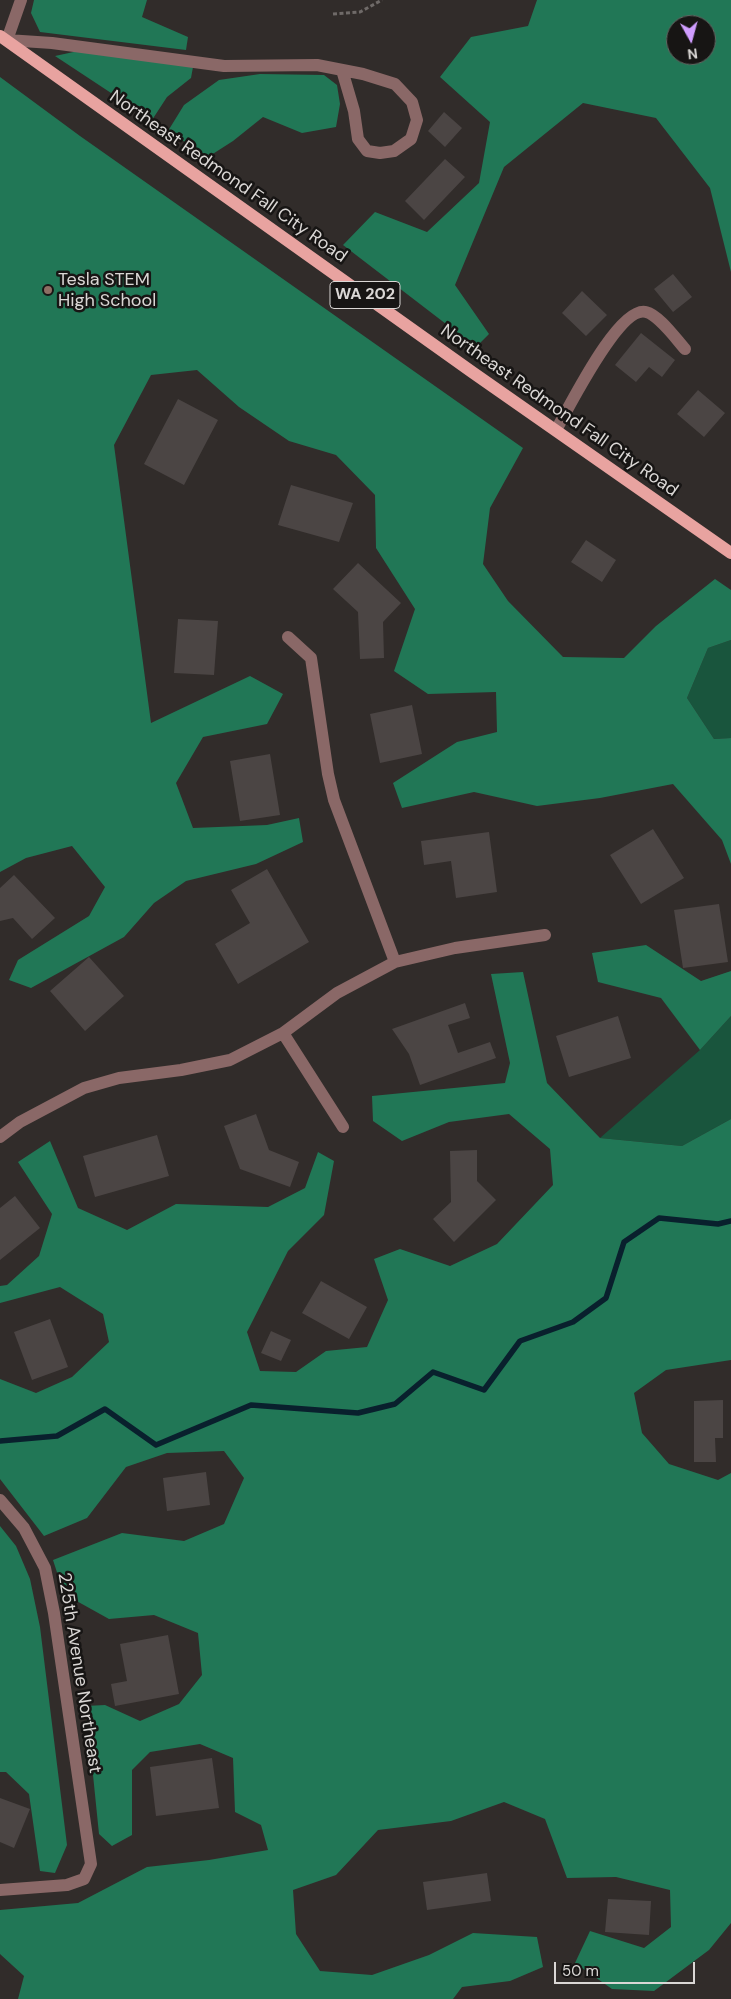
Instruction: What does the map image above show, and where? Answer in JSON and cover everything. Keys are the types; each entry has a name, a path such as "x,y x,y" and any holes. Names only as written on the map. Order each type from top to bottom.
{"main road":[{"name":"Northeast Redmond Fall City Road","path":"3,38 731,553"}],"street":[{"path":"21,0 3,38 224,66 317,65 342,70 396,84 412,102 417,120 411,139 394,150 380,153 367,151 358,140 354,111 342,70"},
{"path":"556,430 606,342 626,319 636,312 647,312 657,318 685,349"},
{"path":"288,637 312,658 328,774 334,800 395,962"},
{"path":"0,1137 20,1122 84,1088 119,1078 181,1070 230,1060 283,1033 337,993 395,962 455,948 545,935"},
{"path":"283,1033 344,1127"},
{"name":"225th Avenue Northeast","path":"0,1500 24,1528 45,1568 54,1613 91,1864 84,1879 66,1885 0,1890"}],"path":[{"path":"333,14 360,12 382,0"}],"green space":[{"path":"34,0 147,0 142,17 188,37 186,50 40,32 31,13"},
{"path":"537,0 731,0 731,272 710,188 656,118 583,103 504,167 455,285 489,334 476,347 343,245 375,212 427,232 479,183 490,122 440,77 471,37 528,26"},
{"path":"78,51 193,67 191,78 167,97 152,120 55,56"},
{"path":"260,74 324,75 337,85 340,104 336,127 302,133 263,117 233,141 208,157 168,131 184,105 219,80"},
{"path":"0,77 80,136 523,448 490,508 483,564 508,601 563,657 624,658 656,626 715,579 731,590 731,640 708,648 687,698 714,739 731,738 731,864 722,840 673,784 600,798 537,806 474,792 402,808 393,783 457,742 497,732 496,692 428,694 394,671 415,609 376,548 375,495 336,455 289,441 239,407 197,370 151,375 114,445 151,723 250,676 283,694 267,724 203,737 176,783 193,828 267,825 299,818 303,842 256,864 186,881 154,903 124,937 31,988 9,980 18,960 89,916 105,887 72,846 26,858 0,872"},
{"path":"731,640 731,738 714,739 687,698 708,648"},
{"path":"646,945 701,981 731,971 731,1016 700,1050 661,998 598,982 592,953"},
{"path":"523,972 547,1083 600,1138 682,1146 731,1119 731,1360 666,1370 634,1393 642,1433 669,1464 718,1480 731,1473 731,1923 709,1950 654,1991 612,1989 575,1963 590,1931 644,1948 671,1927 670,1890 616,1877 567,1878 545,1819 504,1802 451,1821 378,1830 336,1875 293,1890 296,1934 320,1971 372,1975 429,1955 473,1933 537,1937 543,1967 510,1981 462,1987 453,1999 18,1999 24,1976 0,1954 0,1910 78,1903 147,1867 209,1860 268,1850 261,1825 235,1812 233,1758 200,1744 150,1752 132,1770 132,1835 112,1846 99,1834 86,1706 105,1705 140,1721 179,1704 202,1675 198,1633 154,1615 109,1619 64,1594 53,1560 122,1533 184,1541 224,1524 244,1478 224,1451 167,1453 126,1467 87,1518 44,1536 0,1479 0,1379 36,1393 72,1377 109,1342 103,1314 60,1287 0,1303 0,1286 7,1285 39,1256 52,1214 18,1162 50,1141 78,1208 127,1230 176,1204 268,1207 305,1188 318,1152 334,1161 324,1215 288,1251 247,1332 260,1371 296,1372 326,1351 367,1347 388,1300 374,1259 400,1249 450,1266 497,1244 553,1185 550,1149 509,1114 449,1122 402,1141 373,1121 372,1096 505,1083 510,1063 491,974"},
{"path":"731,1016 731,1119 682,1146 600,1138 700,1050"},
{"path":"0,1526 16,1546 30,1579 40,1627 67,1845 55,1873 40,1871 29,1794 6,1772 0,1772"}],"building":[{"path":"444,112 462,128 445,147 428,131"},
{"path":"445,159 465,177 424,220 405,201"},
{"path":"673,274 692,297 673,312 654,289"},
{"path":"582,291 607,315 586,336 562,313"},
{"path":"641,333 675,360 662,377 649,367 636,382 615,365"},
{"path":"698,390 725,413 704,437 677,414"},
{"path":"178,399 218,420 184,485 144,464"},
{"path":"291,485 353,503 339,542 278,525"},
{"path":"586,540 616,560 602,582 571,562"},
{"path":"358,563 401,603 383,622 384,658 360,659 358,612 333,589"},
{"path":"178,619 218,621 214,675 174,673"},
{"path":"412,705 422,754 380,763 370,714"},
{"path":"270,754 280,815 240,821 230,761"},
{"path":"653,829 684,878 641,904 610,855"},
{"path":"489,832 497,892 456,898 451,861 424,865 421,841"},
{"path":"267,869 309,942 238,984 215,944 250,923 231,890"},
{"path":"14,875 55,918 32,939 13,918 0,921 0,888"},
{"path":"719,904 728,962 683,968 674,910"},
{"path":"89,957 124,996 85,1031 50,991"},
{"path":"465,1003 470,1018 448,1025 458,1053 490,1042 496,1058 420,1085 409,1054 392,1029"},
{"path":"618,1016 631,1058 569,1077 556,1036"},
{"path":"256,1114 269,1150 299,1162 290,1187 240,1169 224,1126"},
{"path":"157,1135 169,1176 95,1197 83,1156"},
{"path":"477,1150 477,1181 496,1200 454,1242 433,1219 451,1202 450,1151"},
{"path":"15,1196 40,1228 0,1260 0,1208"},
{"path":"321,1281 367,1307 349,1339 302,1313"},
{"path":"50,1319 68,1367 32,1380 14,1332"},
{"path":"271,1331 291,1340 281,1361 261,1353"},
{"path":"723,1400 723,1438 715,1438 716,1462 694,1462 694,1401"},
{"path":"206,1472 210,1505 167,1511 163,1478"},
{"path":"168,1635 179,1694 115,1706 111,1684 127,1681 120,1644"},
{"path":"212,1758 219,1808 156,1816 150,1767"},
{"path":"0,1798 30,1809 14,1848 0,1842"},
{"path":"487,1873 491,1901 427,1910 423,1882"},
{"path":"608,1899 651,1901 649,1935 605,1932"}],"waterway":[{"path":"0,1441 57,1436 105,1409 156,1445 251,1405 358,1413 395,1404 433,1372 484,1390 520,1341 573,1322 606,1298 624,1242 659,1218 718,1224 731,1221"}],"place":[{"name":"Tesla STEM High School","path":"48,290"}]}
